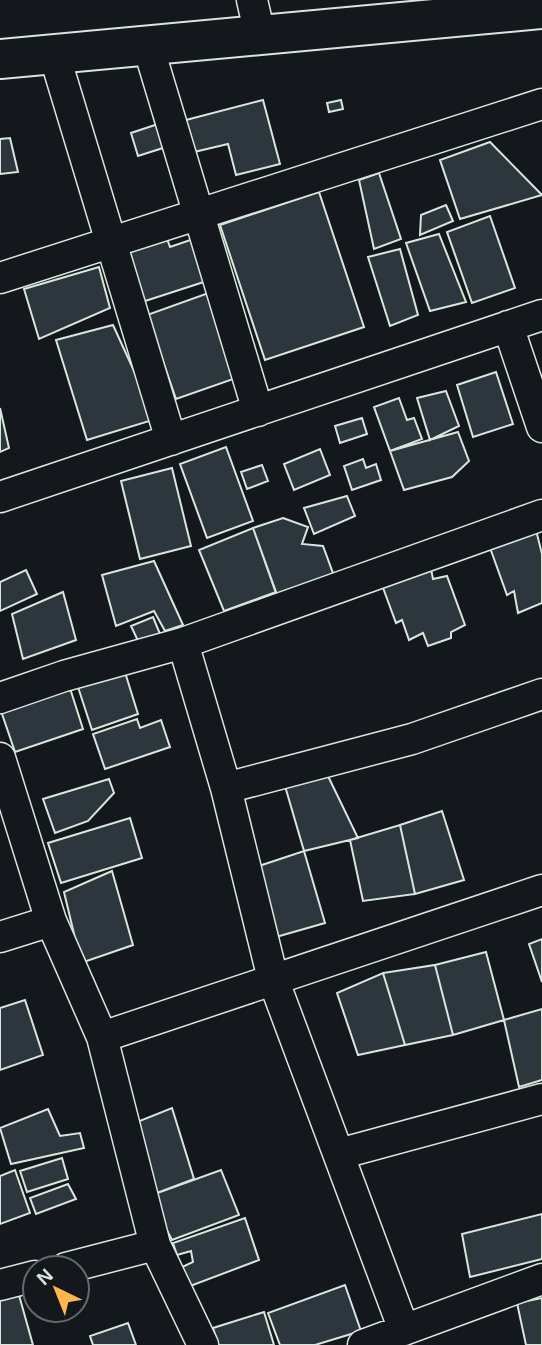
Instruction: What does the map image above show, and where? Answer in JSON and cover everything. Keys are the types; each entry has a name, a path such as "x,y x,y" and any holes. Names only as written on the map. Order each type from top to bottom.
{"main road":[{"path":"0,60 148,46 256,18 542,9"}],"street":[{"path":"148,46 258,411"},
{"path":"54,54 171,440"},
{"path":"0,278 542,104"},
{"path":"0,497 542,315"},
{"path":"508,326 542,427"},
{"path":"0,698 64,676 183,643 542,515"},
{"path":"183,643 226,789 273,979 404,1330"},
{"path":"226,789 412,739 542,694"},
{"path":"0,758 51,921 102,1037 155,1245 203,1345"},
{"path":"102,1037 542,890"},
{"path":"0,937 51,921"},
{"path":"339,1154 542,1099"},
{"path":"91,1262 155,1245"},
{"path":"363,1345 542,1279"},
{"path":"0,1285 21,1280"}],"building":[{"path":"263,100 280,164 236,175 228,144 194,152 186,120"},
{"path":"341,100 343,109 329,112 327,103"},
{"path":"158,124 166,147 138,156 131,133"},
{"path":"10,138 18,172 0,174 0,139"},
{"path":"490,142 542,195 460,219 440,160"},
{"path":"379,173 401,239 374,249 359,180"},
{"path":"319,192 364,327 265,360 220,225"},
{"path":"446,205 453,221 420,235 421,215"},
{"path":"490,216 515,288 472,303 447,232"},
{"path":"165,233 170,247 202,236 216,278 136,304 118,248"},
{"path":"439,234 466,302 430,311 406,243"},
{"path":"400,249 418,315 390,326 368,257"},
{"path":"99,267 110,308 39,339 24,289"},
{"path":"214,291 242,376 176,399 147,315"},
{"path":"113,325 156,419 87,440 56,340"},
{"path":"496,372 513,424 473,437 457,385"},
{"path":"446,391 459,426 430,440 417,398"},
{"path":"399,398 407,420 414,418 422,439 390,451 374,407"},
{"path":"0,408 9,448 0,452"},
{"path":"362,418 367,434 340,443 335,426"},
{"path":"458,432 469,461 452,477 404,490 390,451"},
{"path":"226,447 253,521 207,538 180,464"},
{"path":"320,449 330,475 294,490 284,464"},
{"path":"363,459 366,468 376,464 381,480 352,490 344,466"},
{"path":"262,465 268,481 247,489 241,472"},
{"path":"172,468 191,546 140,559 121,481"},
{"path":"347,496 355,516 314,534 304,508"},
{"path":"283,518 308,527 302,544 323,546 334,576 277,596 253,528"},
{"path":"253,528 276,592 224,611 199,550"},
{"path":"536,530 542,554 542,603 518,613 514,591 507,595 489,545"},
{"path":"154,561 183,625 165,631 154,611 116,626 102,575"},
{"path":"431,569 433,579 447,576 465,625 451,632 451,638 428,646 423,633 409,640 402,620 396,623 382,585"},
{"path":"26,570 37,594 0,611 0,582"},
{"path":"63,592 76,640 23,659 12,614"},
{"path":"153,617 160,634 139,643 131,626"},
{"path":"124,669 138,714 92,730 77,684"},
{"path":"69,685 83,729 15,752 0,708"},
{"path":"137,719 140,728 161,720 170,747 105,769 93,734"},
{"path":"327,774 358,838 304,851 285,786"},
{"path":"109,779 114,793 88,821 55,833 43,799"},
{"path":"442,811 464,880 415,894 400,825"},
{"path":"130,818 142,858 61,883 48,843"},
{"path":"400,825 415,894 363,901 350,840"},
{"path":"304,851 325,923 276,937 259,866"},
{"path":"112,871 133,945 81,963 64,892"},
{"path":"542,939 542,982 529,944"},
{"path":"486,952 504,1020 453,1035 435,965"},
{"path":"435,965 453,1035 405,1045 383,973"},
{"path":"383,973 405,1045 358,1055 337,993"},
{"path":"25,1000 43,1055 0,1070 0,1008"},
{"path":"542,1009 542,1080 519,1087 504,1020"},
{"path":"172,1108 194,1179 149,1196 127,1126"},
{"path":"48,1109 60,1136 80,1133 84,1148 11,1164 0,1128"},
{"path":"62,1158 68,1179 27,1192 20,1171"},
{"path":"15,1170 30,1213 0,1224 0,1176"},
{"path":"221,1170 239,1215 172,1240 149,1196"},
{"path":"68,1184 76,1199 36,1214 30,1198"},
{"path":"542,1214 542,1259 470,1277 462,1234"},
{"path":"245,1218 259,1260 185,1288 178,1269 193,1262 191,1251 177,1255 173,1243"},
{"path":"345,1285 361,1331 315,1345 280,1345 268,1313"},
{"path":"17,1288 21,1302 21,1324 27,1324 33,1345 0,1345 0,1294"},
{"path":"542,1298 542,1345 526,1345 517,1303"},
{"path":"264,1312 274,1345 218,1345 213,1328"},
{"path":"128,1323 136,1345 93,1345 90,1336"}]}
